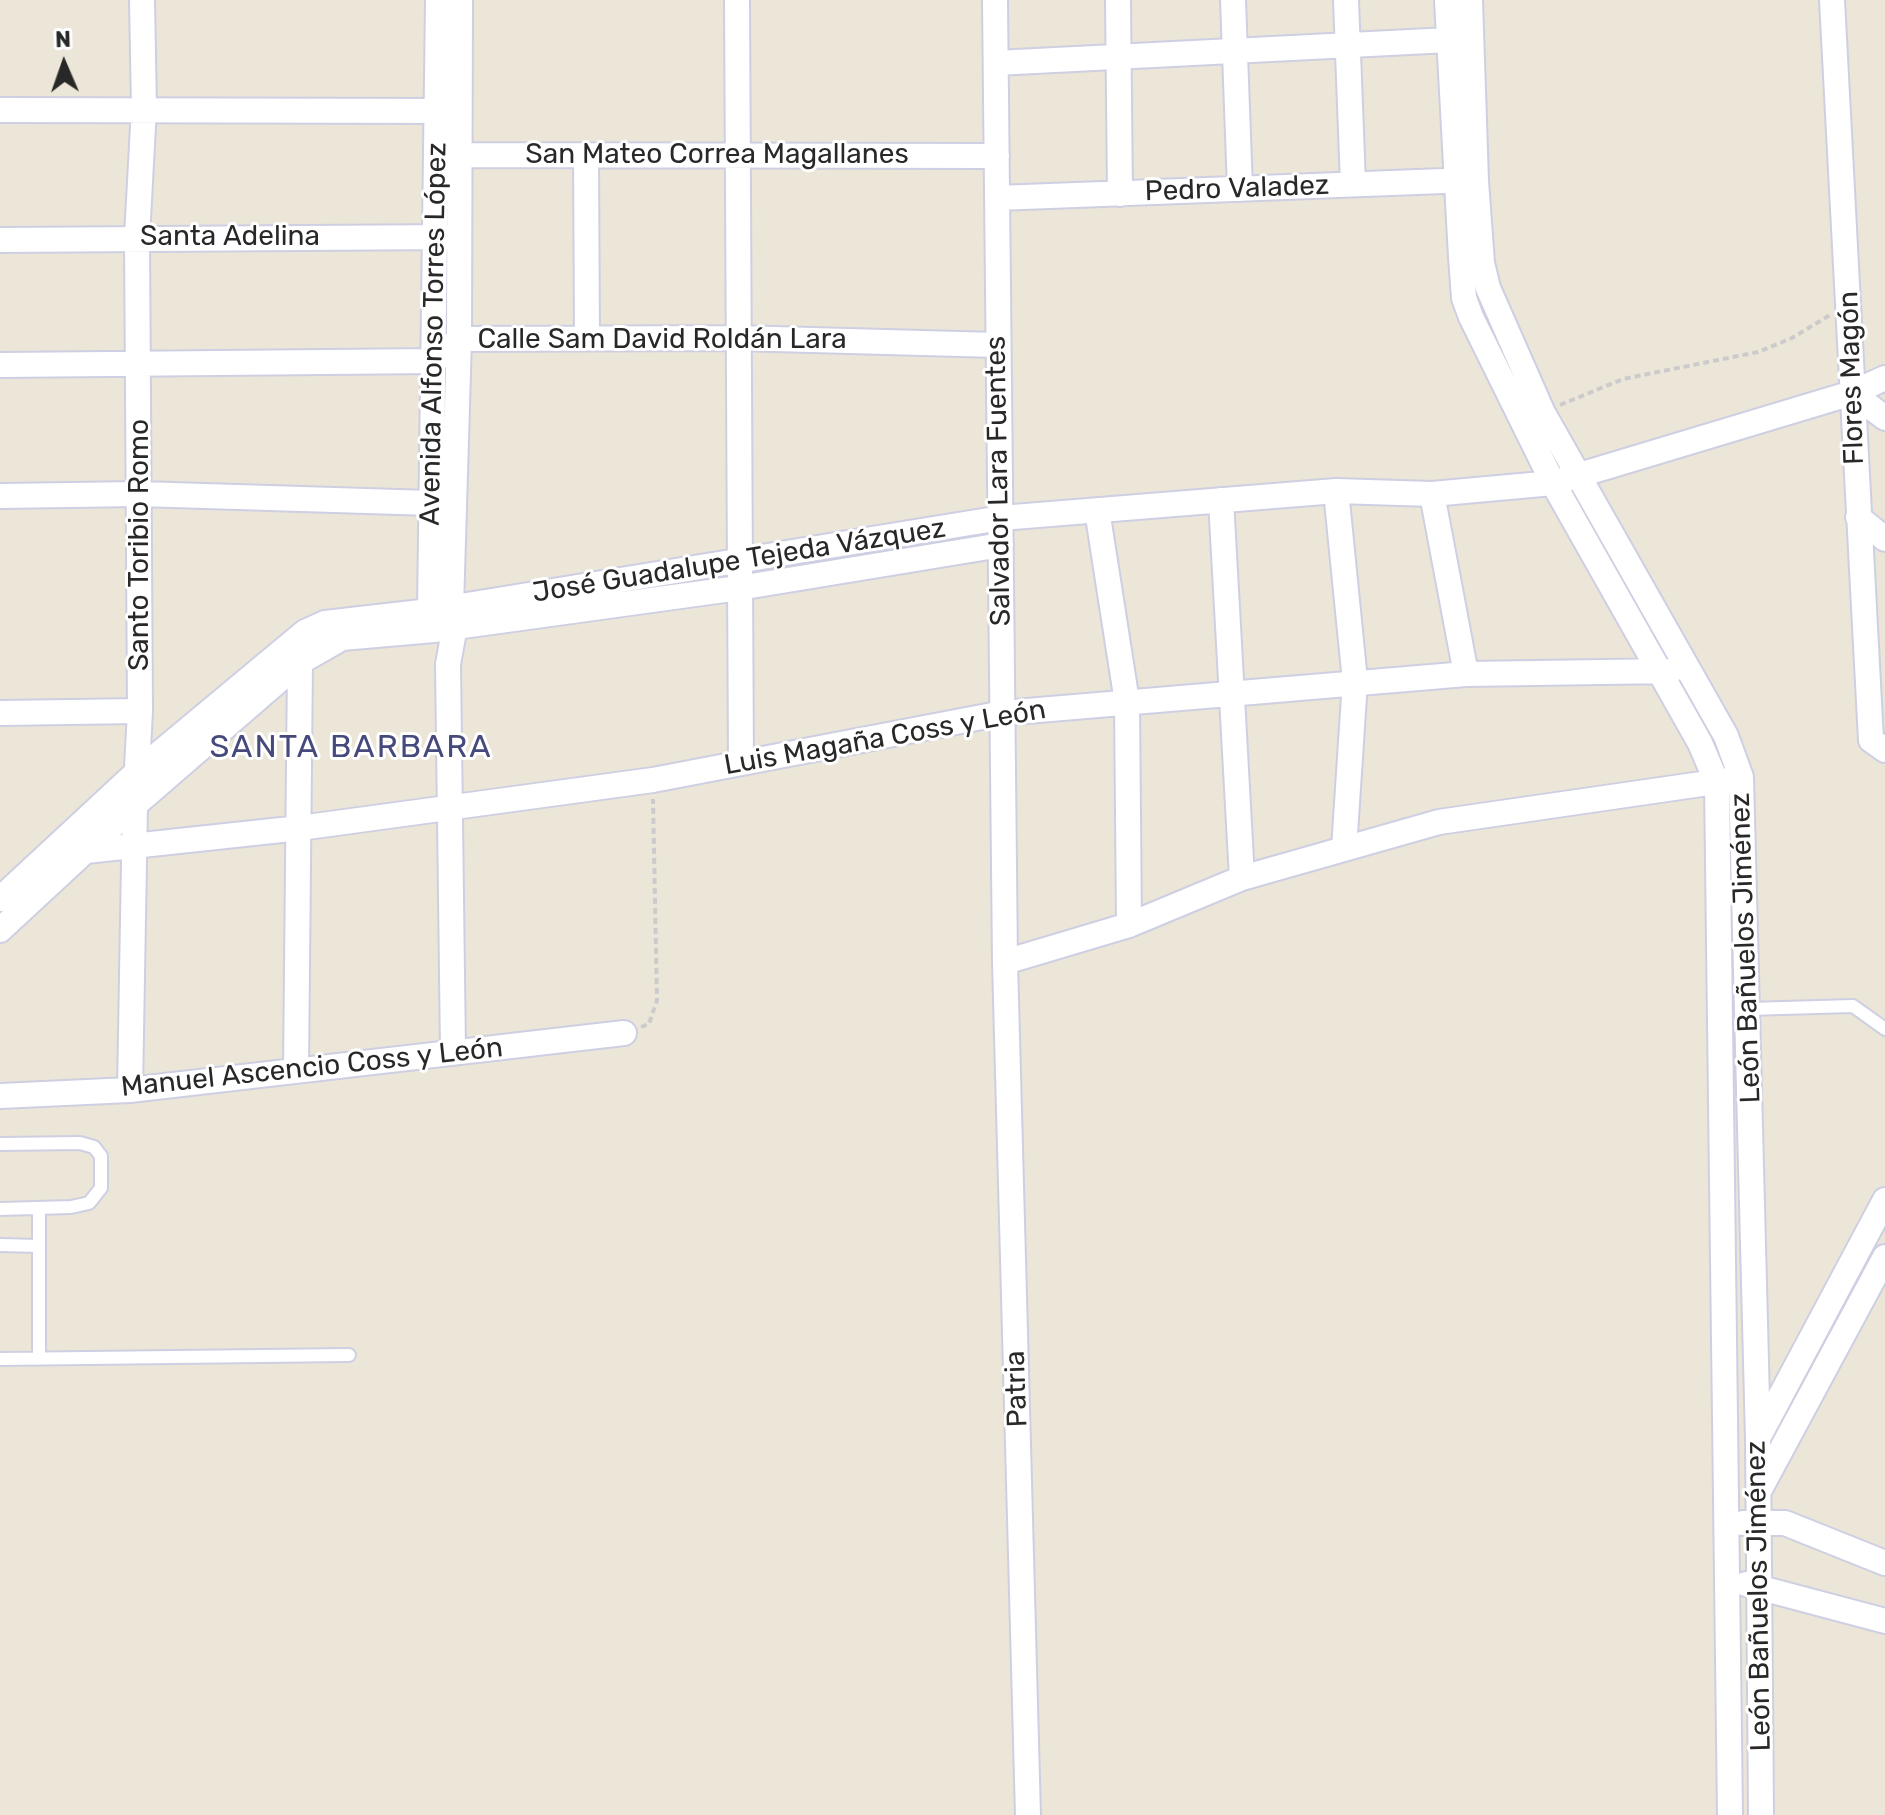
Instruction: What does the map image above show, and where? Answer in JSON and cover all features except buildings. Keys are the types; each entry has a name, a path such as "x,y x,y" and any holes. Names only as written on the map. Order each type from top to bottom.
{"street":[{"name":"Santo Toribio Romo","path":"130,1090 135,805 140,711 137,237 144,108 142,0"},
{"name":"Avenida Alfonso Torres López","path":"438,0 448,111 449,237 459,339 442,619"},
{"name":"Avenida Alfonso Torres López","path":"448,111 460,0"},
{"path":"737,0 741,763"},
{"name":"Salvador Lara Fuentes","path":"995,0 1005,962"},
{"path":"1118,0 1120,194"},
{"path":"1233,0 1240,189"},
{"path":"1346,0 1353,184"},
{"name":"León Bañuelos Jiménez","path":"1447,0 1466,180 1488,288 1543,413 1726,736 1748,1009 1758,1439 1761,1815"},
{"name":"León Bañuelos Jiménez","path":"1470,0 1464,298 1553,483 1700,743 1729,780 1727,1525 1730,1815"},
{"name":"Flores Magón","path":"1832,0 1871,740 1885,750"},
{"path":"996,63 1449,40"},
{"path":"0,110 448,111"},
{"name":"San Mateo Correa Magallanes","path":"449,155 997,156"},
{"path":"586,155 587,337"},
{"name":"Pedro Valadez","path":"997,198 1466,180"},
{"name":"Avenida Alfonso Torres López","path":"449,237 435,361 431,503 448,664 453,807 453,1051"},
{"name":"Santa Adelina","path":"0,240 449,237"},
{"path":"1464,298 1488,288"},
{"name":"Calle Sam David Roldán Lara","path":"435,361 459,339 737,338 997,345"},
{"path":"0,365 435,361"},
{"name":"José Guadalupe Tejeda Vázquez","path":"0,930 135,805 300,662 342,638 739,561 1001,518 1336,491 1432,494 1553,483 1852,393 1885,378"},
{"path":"1852,393 1885,418"},
{"path":"1336,491 1355,681 1344,849"},
{"path":"0,496 140,494 431,503"},
{"path":"1432,494 1466,674"},
{"path":"1221,500 1242,878"},
{"path":"1097,510 1127,702 1129,925"},
{"path":"1858,517 1885,539"},
{"name":"José Guadalupe Tejeda Vázquez","path":"2,895 138,771 305,632 325,623 442,619 739,588 1001,545"},
{"path":"296,1070 300,662"},
{"name":"Luis Magaña Coss y León","path":"86,851 135,849 653,780 1003,713 1355,681 1466,674 1689,669"},
{"path":"0,713 140,711"},
{"path":"1005,962 1129,925 1242,878 1439,822 1729,780"},
{"name":"Patria","path":"1005,962 1028,1815"},
{"name":"Manuel Ascencio Coss y León","path":"0,1096 130,1090 624,1033"},
{"path":"1727,1500 1829,1305 1882,1213"},
{"path":"1727,1500 1758,1495 1885,1257"},
{"path":"1829,1305 1851,1318"},
{"path":"1727,1525 1759,1521 1785,1523 1885,1563"},
{"path":"1728,1581 1885,1621"}],"lane":[{"path":"1748,1009 1853,1006 1885,1029"},
{"path":"0,1144 80,1143 94,1147 101,1156 101,1188 89,1203 0,1209"},
{"path":"39,1208 39,1359"},
{"path":"0,1245 39,1246"},
{"path":"0,1359 349,1355"}],"path":[{"path":"1543,413 1623,379 1758,352 1792,338 1825,316 1851,315"},
{"path":"624,1033 649,1024 657,1000 653,780"}],"district":[{"name":"SANTA BARBARA","path":"351,748"}]}
